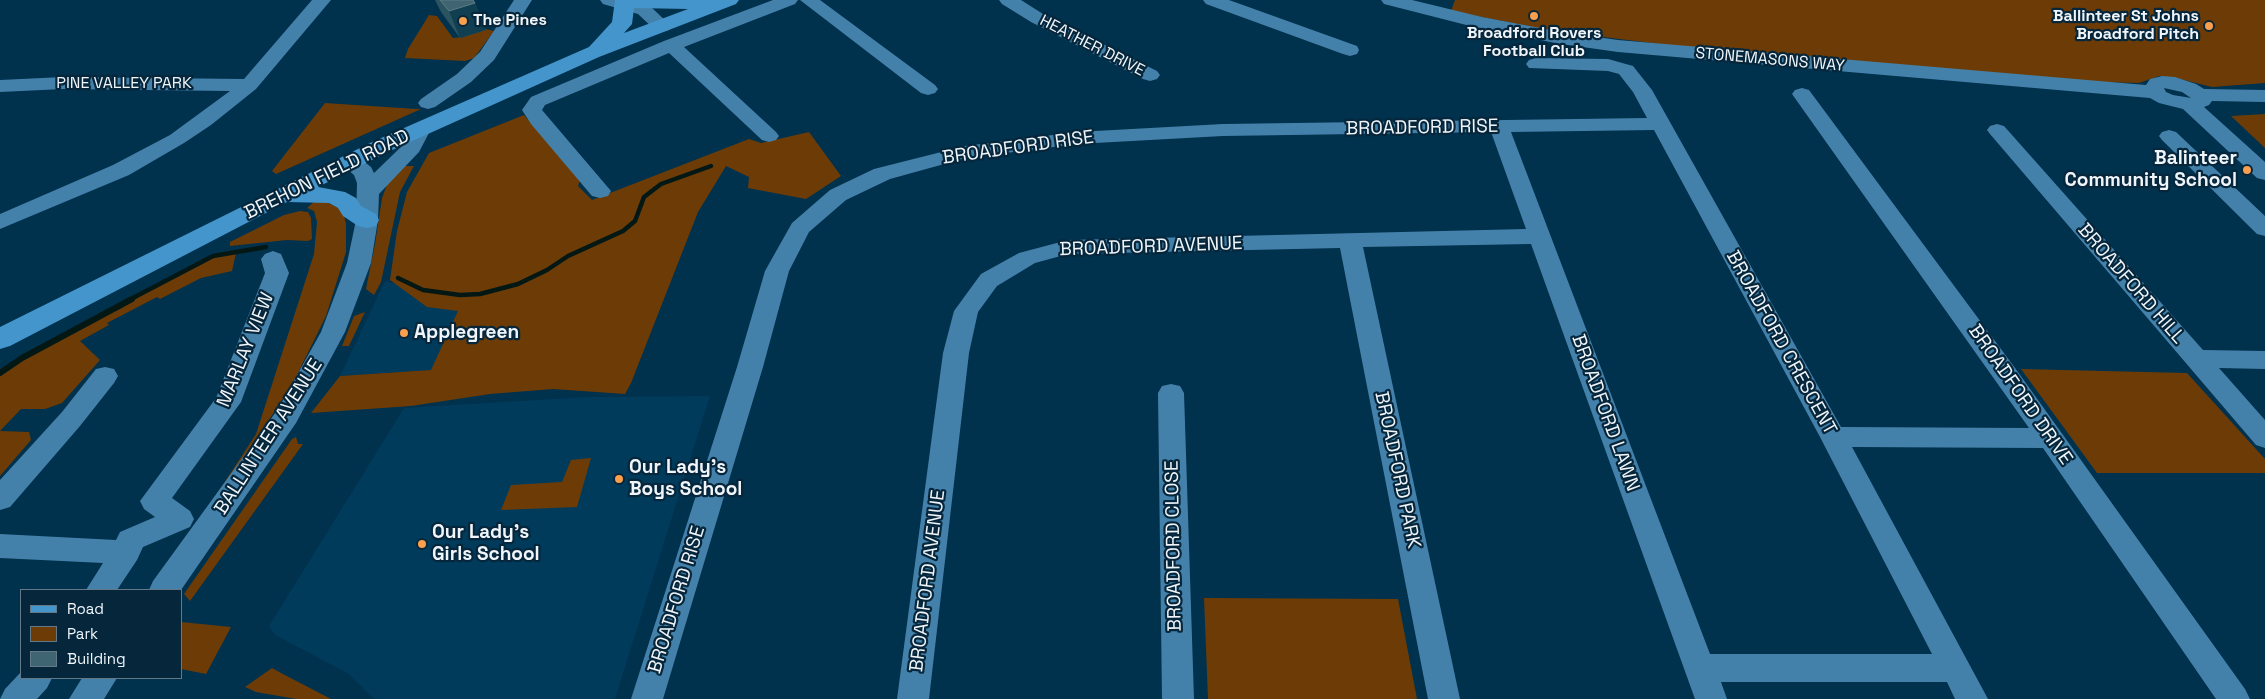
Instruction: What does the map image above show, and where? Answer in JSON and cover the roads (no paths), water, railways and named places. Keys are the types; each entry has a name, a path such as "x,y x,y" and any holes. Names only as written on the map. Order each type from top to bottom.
{"main road":[{"path":"592,53 622,24 624,15 617,1 725,1"},
{"name":"BREHON FIELD ROAD","path":"0,339 350,162 592,53 725,1"},
{"path":"280,196 319,194 336,197 347,203 352,211 367,220"}],"street":[{"path":"0,222 102,179 153,154 204,121 248,85 322,0"},
{"path":"428,103 464,78 487,56 523,0"},
{"path":"600,191 532,110 538,101 671,45 789,0"},
{"path":"809,0 928,89"},
{"name":"HEATHER DRIVE","path":"1008,0 1036,18 1150,75"},
{"path":"1212,0 1350,50"},
{"name":"STONEMASONS WAY","path":"1390,0 1482,23 1560,38 1618,46 1772,61 2155,92 2166,100 2194,100"},
{"path":"617,1 644,10 662,26"},
{"path":"671,45 769,136"},
{"name":"BROADFORD CRESCENT","path":"1536,64 1608,65 1626,70 1642,90 1833,437 1972,699"},
{"name":"PINE VALLEY PARK","path":"0,86 72,82 248,85"},
{"name":"BROADFORD DRIVE","path":"1802,94 2051,438 2234,699"},
{"path":"2194,100 2265,96"},
{"path":"2194,100 2265,173"},
{"name":"BROADFORD RISE","path":"647,699 750,367 777,271 800,228 838,195 882,174 965,152 1076,138 1223,130 1660,124"},
{"name":"BROADFORD LAWN","path":"1499,127 1711,699"},
{"name":"BROADFORD HILL","path":"1997,130 2265,438"},
{"path":"368,192 412,148 420,131"},
{"path":"2169,136 2265,229"},
{"name":"BALLINTEER AVENUE","path":"165,589 215,521 287,416 334,332 359,262 367,220 368,184 365,175 350,162"},
{"name":"BROADFORD AVENUE","path":"913,699 956,353 966,311 989,280 1027,258 1068,247 1350,242 1540,236"},
{"name":"BROADFORD PARK","path":"1350,242 1444,699"},
{"name":"MARLAY VIEW","path":"180,519 154,501 228,402 276,273 273,260"},
{"path":"2196,359 2265,360"},
{"path":"0,499 71,419 105,376"},
{"name":"BROADFORD CLOSE","path":"1171,393 1178,699"},
{"path":"1833,437 2051,438"},
{"path":"102,589 127,552 130,540 180,519 215,521"},
{"path":"0,546 127,552"},
{"path":"1700,668 1955,668"},
{"path":"16,699 35,679"},
{"path":"85,699 99,679"}],"waterway":[{"path":"398,278 423,290 460,295 480,294 518,284 547,270 568,256 623,231 635,221 644,197 661,184 711,166"},
{"path":"129,300 213,256 266,247"},
{"path":"0,373 22,358 132,299"}],"place":[{"name":"Broadford Rovers Football Club","path":"1534,16"},
{"name":"The Pines","path":"463,21"},
{"name":"Ballinteer St Johns Broadford Pitch","path":"2209,26"},
{"name":"Balinteer Community School","path":"2247,170"},
{"name":"Applegreen","path":"404,333"},
{"name":"Our Lady's Boys School","path":"619,479"},
{"name":"Our Lady's Girls School","path":"422,544"}]}
